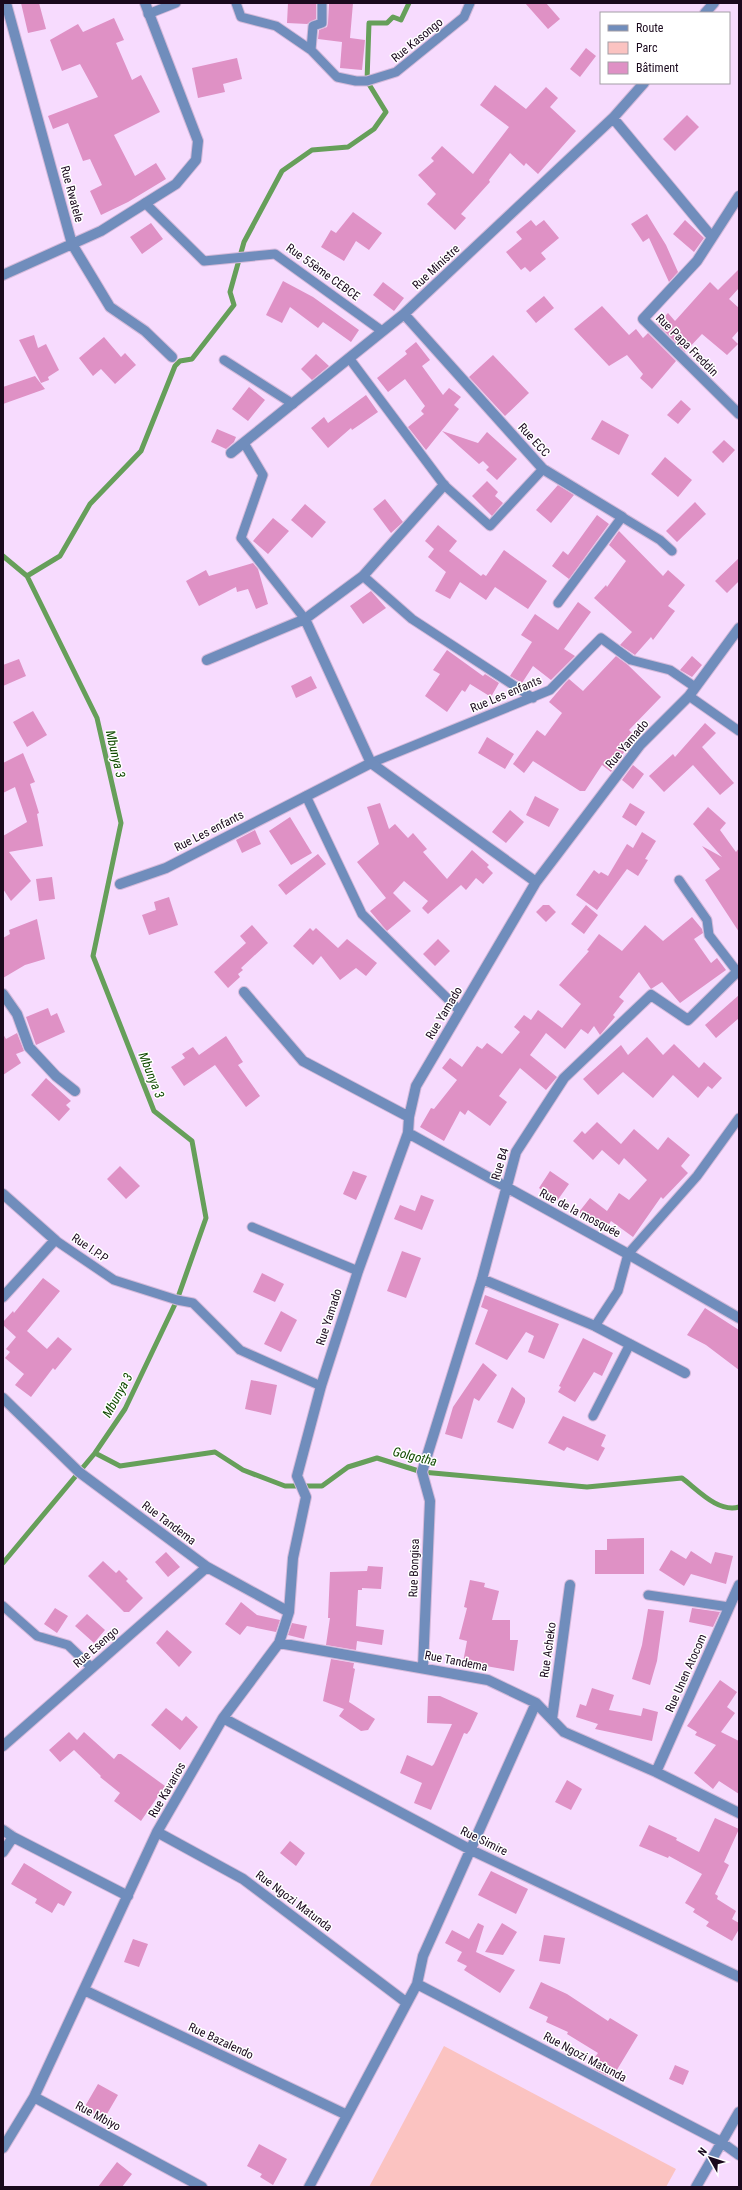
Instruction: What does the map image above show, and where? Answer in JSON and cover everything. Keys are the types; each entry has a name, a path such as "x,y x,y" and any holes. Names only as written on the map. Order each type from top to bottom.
{"street":[{"name":"Rue Rwatele","path":"6,3 72,244 110,307 144,331 172,356"},
{"path":"3,275 101,231 176,184 196,160 198,141 145,3"},
{"path":"706,12 714,3"},
{"name":"Rue Ministre","path":"231,453 404,314 613,118 643,84"},
{"path":"613,118 711,236 739,196"},
{"name":"Rue Papa Freddin","path":"711,236 697,261 643,319 739,414"},
{"name":"Rue ECC","path":"404,314 543,469 622,517"},
{"path":"207,660 305,619 362,576 444,484"},
{"path":"305,619 372,763 536,882"},
{"name":"Rue Yamado","path":"306,1497 297,1476 321,1386 358,1271 408,1133 409,1117 416,1086 536,882 640,745 689,696 739,628"},
{"name":"Rue Les enfants","path":"120,884 166,868 372,763"},
{"name":"Rue B4","path":"422,1472 482,1279 516,1152 564,1078 650,995 688,1020 738,972"},
{"path":"244,992 303,1061 409,1117"},
{"path":"3,994 17,1014 29,1047 56,1076 76,1091"},
{"name":"Rue de la mosquée","path":"408,1133 628,1254 739,1318"},
{"name":"Rue I.P.P","path":"3,1194 55,1240"},
{"path":"3,1297 55,1240"},
{"path":"482,1279 595,1326 685,1374"},
{"name":"Rue Tandema","path":"3,1398 79,1472 207,1567 288,1612"},
{"name":"Rue Bongisa","path":"422,1472 430,1501 423,1667"},
{"name":"Rue Kavarios","path":"34,2097 157,1832 223,1718 279,1643 288,1612 293,1558 306,1497"},
{"name":"Rue Esengo","path":"3,1746 207,1567"},
{"name":"Rue Acheko","path":"552,1719 570,1585"},
{"name":"Rue Unen Atocom","path":"656,1772 739,1585"},
{"name":"Rue Tandema","path":"279,1643 423,1667 488,1680 536,1703 564,1732 656,1772 739,1813"},
{"path":"310,2187 417,1984 423,1956 536,1703"},
{"name":"Rue Simire","path":"223,1718 471,1850 739,1977"},
{"path":"3,1830 13,1837 128,1896"},
{"name":"Rue Ngozi Matunda","path":"157,1832 243,1879 407,2003"},
{"path":"3,1852 13,1837"},
{"name":"Rue Ngozi Matunda","path":"417,1984 720,2142 739,2155"},
{"name":"Rue Bazalendo","path":"84,1990 347,2115"},
{"path":"3,2148 34,2097"},
{"name":"Rue Mbiyo","path":"34,2097 202,2187"},
{"path":"696,2187 720,2142 739,2112"}],"lane":[{"path":"148,14 176,3"},
{"path":"236,3 241,17 276,26 311,50 313,26 322,23 322,3"},
{"name":"Rue Kasongo","path":"311,50 336,77 356,82 367,81 396,72 464,17 470,3"},
{"name":"Rue 55ème CEBCE","path":"145,203 204,261 275,254 382,332"},
{"path":"349,358 444,484 490,526 543,469"},
{"path":"224,360 293,404"},
{"path":"244,443 263,475 241,538 305,619"},
{"path":"558,603 622,517"},
{"name":"Rue ECC","path":"622,517 660,540 672,550"},
{"path":"362,576 412,619 534,698"},
{"name":"Rue Les enfants","path":"372,763 534,698 550,690 601,638 631,660 670,670 695,687"},
{"path":"689,696 739,731"},
{"path":"306,796 362,914 460,1011"},
{"path":"679,880 707,920 709,935 738,972"},
{"path":"595,1326 618,1291 628,1254 697,1176 739,1118"},
{"path":"252,1227 358,1271"},
{"name":"Rue I.P.P","path":"55,1240 114,1280 177,1300 193,1303 240,1350 321,1386"},
{"path":"593,1416 630,1344"},
{"path":"648,1595 729,1607"},
{"path":"3,1606 37,1636 68,1646 92,1668"}],"green space":[{"path":"444,2046 676,2169 666,2187 369,2187"}],"building":[{"path":"21,3 39,3 46,29 28,33"},
{"path":"288,3 316,3 316,19 307,24 287,23"},
{"path":"329,3 353,3 350,38 365,40 362,70 340,68 342,42 318,39 319,30 327,27"},
{"path":"525,3 546,3 560,19 548,29"},
{"path":"114,18 124,40 116,43 132,80 141,75 160,112 114,135 135,176 156,163 166,179 128,202 101,215 90,191 102,185 90,159 83,161 68,123 53,129 48,116 98,97 80,64 62,71 50,40 78,24 83,32"},
{"path":"586,48 596,56 580,77 570,69"},
{"path":"237,58 242,79 223,84 225,92 198,98 192,68"},
{"path":"495,85 526,109 546,87 558,98 550,107 576,131 538,174 526,163 524,166 510,153 489,180 490,182 461,214 466,218 455,230 427,204 436,194 418,175 434,161 431,158 442,146 473,174 509,127 480,105"},
{"path":"687,115 699,127 675,151 663,139"},
{"path":"353,212 382,233 369,250 356,241 344,261 321,247 331,230 336,233"},
{"path":"647,214 666,245 678,272 669,282 649,238 643,242 631,224"},
{"path":"531,220 536,226 544,220 559,238 541,253 546,259 530,272 525,267 521,270 506,252 522,239 516,232"},
{"path":"685,220 704,238 694,252 673,234"},
{"path":"151,223 163,239 142,254 130,237"},
{"path":"739,269 739,288 729,299 739,308 739,330 732,338 738,344 727,355 702,334 685,352 657,324 668,313 675,321 710,282 718,290"},
{"path":"283,281 313,297 359,330 351,342 323,322 318,328 290,307 282,323 266,315"},
{"path":"383,282 404,298 394,311 373,295"},
{"path":"544,296 554,308 536,323 526,311"},
{"path":"602,306 629,335 636,329 643,338 648,333 676,361 652,389 640,378 643,374 627,355 609,366 574,329"},
{"path":"34,335 38,348 46,344 59,370 48,377 49,380 41,383 19,340"},
{"path":"104,337 121,357 125,353 136,365 115,384 101,369 93,376 79,358"},
{"path":"416,342 430,360 422,366 443,395 449,388 461,397 454,405 459,409 426,450 408,427 424,414 421,411 425,406 405,379 388,392 377,378 407,354 405,351"},
{"path":"316,354 329,366 312,380 301,369"},
{"path":"493,355 529,393 505,416 469,377"},
{"path":"35,376 45,389 3,404 3,387"},
{"path":"249,387 265,400 248,421 232,409"},
{"path":"366,395 378,412 352,430 351,428 328,448 311,428 324,417 328,423"},
{"path":"681,400 691,409 678,424 667,415"},
{"path":"602,420 629,435 619,455 591,439"},
{"path":"217,429 236,437 234,442 226,449 211,442"},
{"path":"442,431 478,443 487,432 517,459 497,480 486,470 489,467 483,461 479,464"},
{"path":"724,440 735,450 723,463 712,452"},
{"path":"665,457 692,480 678,497 651,474"},
{"path":"487,481 498,492 495,496 503,503 492,516 472,496"},
{"path":"558,485 574,495 551,523 536,510"},
{"path":"385,499 403,522 391,533 373,509"},
{"path":"695,502 706,514 677,542 666,531"},
{"path":"305,504 326,522 312,538 291,520"},
{"path":"597,515 609,524 569,579 552,566 563,551 568,555"},
{"path":"273,518 289,531 268,554 253,541"},
{"path":"438,525 457,541 449,551 481,576 483,574 486,576 504,550 547,581 528,609 495,587 486,600 460,582 450,599 435,591 446,572 428,557 434,549 425,541"},
{"path":"619,531 663,576 668,570 685,585 668,606 675,611 653,640 651,637 635,655 620,645 632,632 594,598 606,585 607,587 626,561 609,545"},
{"path":"739,558 739,581 727,593 715,581"},
{"path":"253,563 258,569 268,604 256,609 248,589 237,592 236,587 199,606 186,581 206,570 209,576"},
{"path":"371,591 386,608 363,624 350,606"},
{"path":"578,602 591,612 564,649 575,656 551,680 533,666 522,683 510,676 532,642 521,635 535,614 558,630"},
{"path":"447,650 483,676 485,674 499,683 491,697 470,684 465,692 462,690 447,712 425,696 440,674 433,670"},
{"path":"616,656 628,665 661,697 629,730 632,733 623,742 628,746 611,772 602,765 585,791 580,791 533,761 524,773 513,764 537,730 545,736 562,713 549,702 566,682 569,679 583,691"},
{"path":"692,656 702,665 692,677 680,670"},
{"path":"19,659 26,676 3,686 3,665"},
{"path":"311,676 317,688 296,698 291,686"},
{"path":"33,711 47,735 27,747 13,722"},
{"path":"705,723 716,733 702,747 734,783 720,795 693,765 664,792 649,776 673,754 675,757"},
{"path":"487,737 514,754 505,769 478,753"},
{"path":"23,753 35,782 30,784 39,813 37,814 43,846 9,852 31,881 11,901 3,889 3,836 27,822 15,787 3,793 3,763"},
{"path":"633,765 644,774 633,789 622,780"},
{"path":"535,796 559,809 549,827 526,815"},
{"path":"380,803 389,829 395,824 408,838 413,833 427,849 423,852 447,879 472,850 489,865 487,867 493,873 483,884 476,878 466,890 461,885 428,914 422,908 428,901 404,881 393,893 411,911 387,931 370,911 386,898 357,862 379,844 367,807"},
{"path":"630,803 645,812 636,826 622,817"},
{"path":"708,807 726,823 720,830 736,852 739,848 739,932 705,880 720,869 702,846 722,857 693,824"},
{"path":"510,810 524,822 506,843 492,832"},
{"path":"290,817 312,853 291,865 269,831"},
{"path":"255,830 261,844 242,853 236,840"},
{"path":"642,832 656,841 645,859 648,860 638,876 627,869 597,910 576,895 594,870 599,874 601,872 608,876 627,844 633,848"},
{"path":"318,854 326,864 286,895 278,885"},
{"path":"52,877 55,899 39,901 36,879"},
{"path":"169,897 178,925 149,935 142,915 156,910 154,902"},
{"path":"543,905 549,905 556,912 546,922 536,912"},
{"path":"586,905 598,915 584,934 571,924"},
{"path":"692,917 702,929 703,933 694,939 711,963 717,958 726,970 680,1003 662,982 651,989 639,972 619,997 624,1001 613,1015 615,1017 600,1035 594,1026 588,1034 581,1029 565,1049 546,1033 530,1055 557,1077 546,1090 520,1068 499,1096 507,1102 490,1126 468,1110 465,1115 460,1111 444,1141 420,1127 431,1108 434,1109 457,1080 442,1068 450,1058 462,1067 477,1046 482,1049 487,1043 502,1054 520,1032 514,1027 524,1015 531,1020 538,1010 562,1028 581,1004 559,985 589,951 587,950 599,934 622,951 645,925 663,941"},
{"path":"37,919 45,959 25,965 3,978 3,938 10,934 9,930"},
{"path":"252,925 268,943 241,968 243,970 238,974 240,977 228,988 214,972 246,943 240,936"},
{"path":"310,928 313,931 316,928 338,948 347,939 377,963 366,976 356,968 340,980 321,956 313,965 293,946"},
{"path":"438,939 450,951 435,966 423,954"},
{"path":"739,995 739,1018 716,1038 705,1025"},
{"path":"48,1008 51,1016 57,1013 65,1032 36,1045 26,1017"},
{"path":"17,1033 24,1051 16,1054 21,1063 3,1075 3,1034 6,1039"},
{"path":"226,1036 243,1062 238,1065 260,1096 246,1107 215,1065 184,1086 171,1067 185,1058 182,1054 193,1047 199,1055"},
{"path":"647,1037 663,1055 674,1044 699,1068 704,1062 722,1078 712,1089 708,1086 698,1098 673,1075 653,1098 623,1072 598,1095 583,1079 621,1045 628,1055"},
{"path":"46,1078 71,1101 66,1105 70,1109 59,1121 31,1095"},
{"path":"597,1122 621,1144 634,1129 658,1150 668,1137 690,1155 681,1166 688,1173 663,1199 661,1197 633,1237 611,1221 606,1229 579,1212 590,1198 607,1211 619,1193 629,1200 647,1180 624,1158 619,1165 602,1150 593,1160 573,1141 582,1131 585,1134"},
{"path":"120,1166 140,1186 126,1199 107,1179"},
{"path":"353,1171 367,1176 356,1200 343,1194"},
{"path":"550,1171 569,1184 557,1201 539,1188"},
{"path":"421,1195 434,1200 422,1230 394,1219 400,1205 415,1211"},
{"path":"402,1251 421,1258 406,1298 387,1291"},
{"path":"262,1273 284,1284 275,1302 253,1292"},
{"path":"43,1278 60,1291 27,1331 47,1349 58,1337 72,1349 55,1370 53,1368 31,1397 15,1385 24,1374 5,1358 10,1352 6,1349 16,1337 3,1325 3,1322 13,1311 14,1313"},
{"path":"485,1295 559,1324 544,1359 528,1352 534,1336 526,1332 507,1360 475,1344 488,1310 481,1307"},
{"path":"705,1308 739,1330 739,1370 706,1345 687,1335"},
{"path":"281,1311 297,1320 281,1352 264,1344"},
{"path":"583,1338 613,1353 602,1376 594,1372 575,1402 558,1392 561,1387 559,1386"},
{"path":"483,1363 497,1375 479,1401 474,1398 462,1439 445,1434 453,1407"},
{"path":"251,1380 277,1385 271,1415 245,1409"},
{"path":"512,1387 525,1398 525,1402 513,1429 497,1422"},
{"path":"563,1416 606,1435 601,1446 605,1448 598,1461 567,1447 564,1451 548,1443"},
{"path":"644,1538 644,1574 595,1574 595,1550 607,1550 607,1539"},
{"path":"671,1550 686,1559 691,1551 711,1564 715,1552 733,1556 726,1584 691,1574 684,1586 659,1570"},
{"path":"166,1552 180,1567 168,1577 155,1562"},
{"path":"103,1561 116,1573 119,1570 128,1579 126,1581 143,1598 129,1612 124,1612 88,1576"},
{"path":"368,1566 383,1567 381,1589 362,1588 362,1590 358,1590 356,1626 384,1630 382,1645 357,1641 356,1650 326,1645 330,1618 328,1618 330,1572 367,1571"},
{"path":"470,1580 485,1583 484,1587 499,1591 492,1620 510,1620 510,1640 518,1640 514,1671 463,1662 467,1641 459,1639 467,1608 464,1607"},
{"path":"241,1602 257,1615 280,1620 276,1632 247,1626 240,1635 225,1624"},
{"path":"55,1608 68,1616 57,1633 44,1624"},
{"path":"692,1608 720,1612 713,1627 689,1622"},
{"path":"648,1609 664,1611 657,1661 650,1685 632,1679 642,1645"},
{"path":"87,1614 105,1630 94,1643 75,1626"},
{"path":"292,1623 307,1626 304,1639 288,1635"},
{"path":"167,1630 192,1652 179,1667 156,1643"},
{"path":"331,1659 354,1663 353,1668 355,1669 349,1702 375,1719 368,1730 361,1731 339,1716 344,1709 323,1701"},
{"path":"720,1680 737,1692 727,1707 735,1713 721,1732 739,1741 739,1794 719,1781 713,1789 694,1773 716,1745 695,1735 697,1732 687,1726"},
{"path":"592,1688 614,1695 609,1710 641,1716 643,1708 658,1712 652,1741 595,1729 598,1724 576,1717 580,1704 586,1706"},
{"path":"428,1696 440,1696 478,1713 470,1730 467,1734 464,1733 431,1810 414,1803 422,1783 400,1773 407,1755 432,1766 452,1724 427,1723"},
{"path":"166,1708 182,1721 186,1716 198,1727 180,1750 151,1725"},
{"path":"69,1732 77,1740 84,1732 114,1759 118,1754 121,1754 165,1786 141,1821 114,1801 120,1793 100,1777 101,1776 74,1750 60,1762 49,1750"},
{"path":"567,1780 582,1789 571,1810 555,1802"},
{"path":"715,1818 739,1829 724,1862 729,1865 715,1894 718,1896 717,1899 736,1911 732,1919 739,1923 739,1929 732,1941 706,1926 709,1922 693,1912 695,1909 685,1903 702,1874 669,1856 668,1858 639,1846 649,1825 677,1838 676,1840 699,1852"},
{"path":"290,1841 305,1853 296,1866 280,1853"},
{"path":"24,1863 72,1892 64,1906 58,1903 52,1913 35,1903 37,1899 11,1884"},
{"path":"491,1871 528,1889 516,1914 478,1895"},
{"path":"478,1923 484,1926 476,1952 515,1970 500,1993 464,1970 467,1966 457,1961 462,1952 445,1943 452,1930 469,1939"},
{"path":"502,1923 517,1932 503,1955 485,1952"},
{"path":"544,1935 565,1938 560,1964 539,1961"},
{"path":"133,1939 148,1944 139,1967 124,1962"},
{"path":"541,1982 567,1994 608,2021 610,2018 638,2035 612,2078 594,2069 600,2060 595,2057 598,2053 567,2034 568,2032 546,2022 548,2017 529,2008"},
{"path":"675,2065 689,2071 683,2085 669,2079"},
{"path":"98,2084 118,2095 104,2119 84,2108"},
{"path":"259,2144 287,2159 273,2185 260,2177 262,2174 247,2166"},
{"path":"117,2162 132,2174 122,2187 98,2187"}],"waterway":[{"path":"27,576 60,556 90,504 141,451 175,366 180,361 192,359 234,305 230,292 244,242 282,171 312,150 348,147 374,129 386,112 367,81 369,23 387,23 393,17 401,20 409,3"},
{"name":"Mbunya 3","path":"3,556 27,576 97,718 121,823 93,956 154,1111 192,1141 206,1218 177,1300 125,1409 95,1453 3,1563"},
{"name":"Golgotha","path":"95,1453 120,1466 215,1452 243,1470 285,1486 322,1486 348,1467 377,1458 422,1472 587,1487 682,1478 716,1504 723,1507 739,1507"}]}
